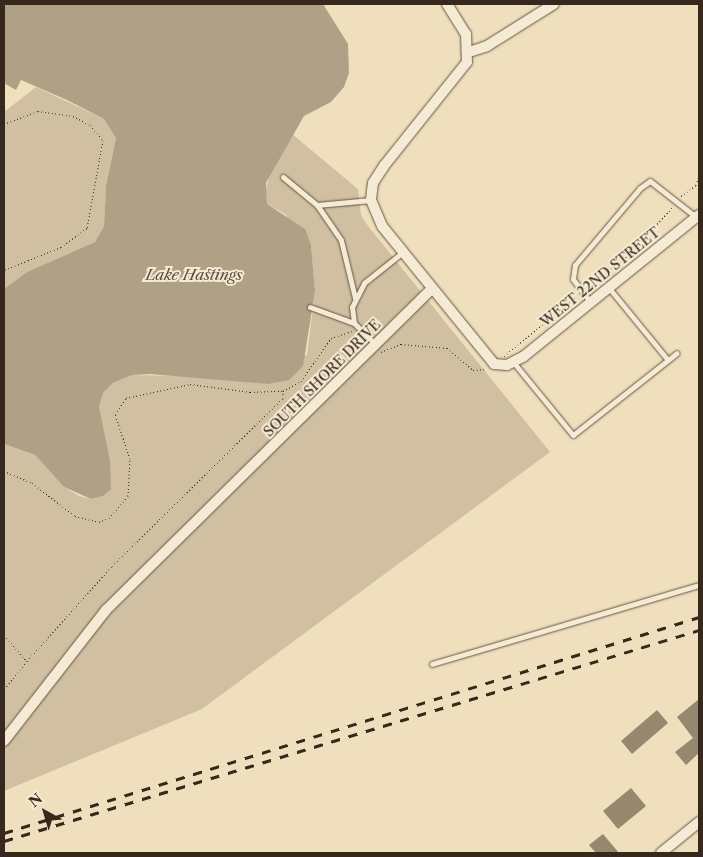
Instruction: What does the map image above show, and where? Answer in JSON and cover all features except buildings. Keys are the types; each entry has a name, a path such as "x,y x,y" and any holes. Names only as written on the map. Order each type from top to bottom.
{"street":[{"path":"447,4 466,34 469,52 461,73 384,166 373,183 371,200 376,216 431,288 494,364 517,361"},
{"path":"469,52 487,46 554,4"},
{"name":"WEST 22ND STREET","path":"517,361 698,216"},
{"name":"SOUTH SHORE DRIVE","path":"4,741 102,615 431,288"},
{"path":"661,853 699,822"}],"lane":[{"path":"282,177 317,205 341,240 355,298 354,323"},
{"path":"591,303 573,278 575,265 640,188 650,182 698,216"},
{"path":"317,205 371,200"},
{"path":"355,298 370,277 403,252"},
{"path":"609,288 668,360"},
{"path":"310,307 354,323 373,346"},
{"path":"517,361 573,435 677,353"},
{"path":"432,664 699,585"}],"path":[{"path":"4,124 38,111 73,116 97,133 102,151 87,228 61,247 4,270"},
{"path":"373,346 378,352 400,344 448,348 479,372 494,364 626,257 676,202 696,185 699,176"},
{"path":"4,471 21,475 75,516 99,522 116,514 128,496 130,459 115,414 126,398 190,384 257,393 283,391 301,381 331,338 359,329"},
{"path":"352,332 359,337"},
{"path":"4,689 112,566 283,398 283,391"},
{"path":"4,635 27,661"}],"shaded area":[{"path":"36,87 104,119 112,127 116,138 106,186 104,226 95,242 27,272 4,289 4,112"},
{"path":"292,134 358,189 361,215 368,226 550,452 202,709 4,791 4,444 35,455 64,487 79,496 91,499 103,496 99,407 103,393 113,383 132,375 178,376 307,355 315,291 311,245 285,214 267,204 266,190 271,169"}],"water":[{"name":"Lake Hastings","path":"4,4 323,4 348,44 349,73 344,87 331,102 304,116 266,183 267,204 305,229 311,245 315,291 303,366 289,380 268,384 150,374 132,375 113,383 103,393 99,407 110,461 111,489 103,496 91,499 64,487 35,455 4,444 4,289 27,272 95,242 104,226 106,186 116,138 104,119 67,100 21,80 16,90 4,83"}],"railway":[{"path":"4,833 699,617"},
{"path":"4,841 699,630"}]}
